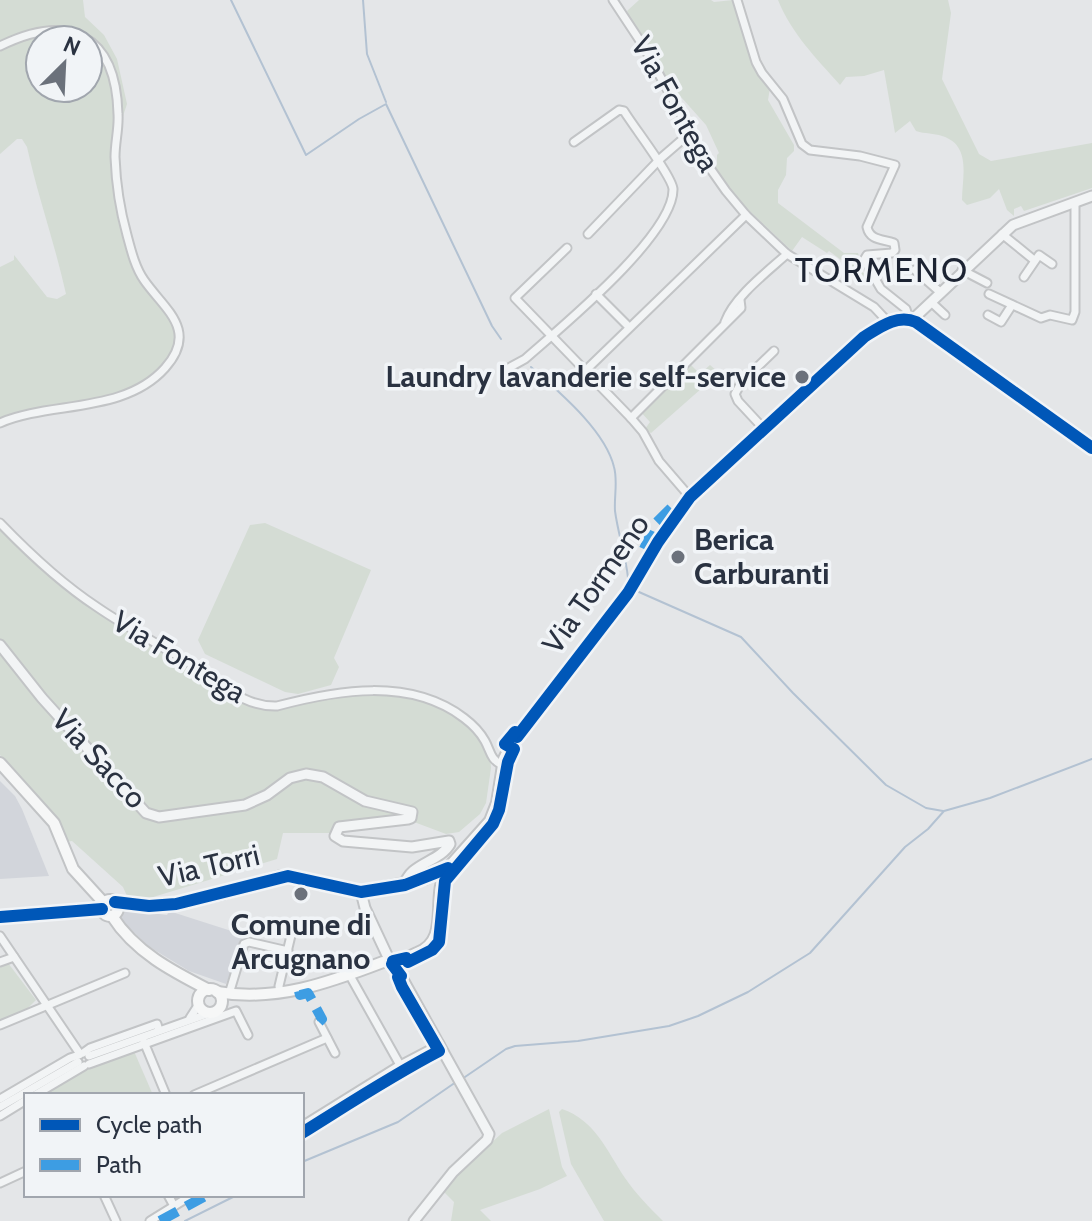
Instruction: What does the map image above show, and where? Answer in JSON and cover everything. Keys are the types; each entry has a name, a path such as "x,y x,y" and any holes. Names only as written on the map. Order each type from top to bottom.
{"main road":[{"name":"Via Tormeno","path":"361,892 405,885 448,868 493,814 502,765 517,737 628,593 658,542 690,497 864,337 889,323 911,320"},
{"path":"911,320 1092,448"},
{"path":"1,766 54,823 73,869 107,905 105,914 112,916 144,951 213,991 253,996 299,991 423,951 431,944 437,931 440,885 448,868"},
{"path":"433,875 440,885"},
{"name":"Via Torri","path":"107,905 176,904 288,876 361,892"},
{"path":"190,980 203,1010 214,1011 253,996"},
{"path":"199,1002 203,992 213,991"},
{"path":"213,991 222,1001 214,1011"}],"street":[{"name":"Via Fontega","path":"613,0 644,47 684,120 691,141 719,183 746,215 787,254 874,307 889,323"},
{"path":"737,0 756,62 783,99 802,144 810,150 860,156 895,165 867,227 878,240 894,243 895,250 892,253 867,255 864,260 881,289 906,309 911,320 962,270 1022,220 1092,196"},
{"path":"0,46 30,33 68,31 90,40 99,50 117,97 119,117 115,156 122,216 132,253 142,277 175,317 179,337 175,353 166,367 149,381 127,392 96,404 33,414 0,423"},
{"path":"505,370 525,359 639,253 664,216 673,187 671,179 622,109 574,142"},
{"path":"588,234 657,162 683,139 691,141"},
{"path":"989,294 1041,318 1050,315 1072,320 1075,312 1075,202"},
{"path":"585,371 746,215"},
{"path":"1002,234 1034,260"},
{"path":"567,248 515,296 520,305 631,418 648,439 659,461 690,497"},
{"path":"631,418 723,327 728,312 787,254"},
{"path":"1024,277 1039,255 1052,264"},
{"path":"915,270 940,292"},
{"path":"962,270 987,283"},
{"path":"596,294 629,327"},
{"path":"931,302 945,315"},
{"path":"988,315 1001,322 1012,305"},
{"path":"764,429 735,394 741,383 774,351"},
{"name":"Via Fontega","path":"0,523 72,589 248,702 263,707 277,706 357,690 416,697 443,706 466,720 485,741 494,761 502,765"},
{"name":"Via Sacco","path":"0,645 42,698 146,813 159,817 245,805 297,775 316,774 365,801 412,812 408,819 339,827 335,836 343,841 412,847 449,841 449,848 411,872 405,885"},
{"path":"361,892 389,960 401,976 489,1134 487,1140 453,1172 414,1221"},
{"name":"Via Torri","path":"0,917 107,905"},
{"path":"280,993 293,927"},
{"path":"0,936 83,1059"},
{"path":"229,994 244,944 249,942 288,951"},
{"path":"0,962 14,957"},
{"path":"0,1025 125,973"},
{"path":"349,974 400,1065"},
{"path":"187,1021 194,1015 199,1002"},
{"path":"38,1093 83,1059 90,1048 214,1011"},
{"path":"24,1093 83,1059 236,1011 248,1035"},
{"path":"319,1022 335,1053"},
{"path":"143,1041 158,1027"},
{"path":"199,1093 327,1038"},
{"path":"143,1041 165,1093"},
{"path":"304,1125 440,1044"},
{"path":"0,1099 70,1058 83,1059"},
{"path":"0,1107 24,1093"},
{"path":"0,1116 24,1101"},
{"path":"0,1183 24,1172"},
{"path":"105,1197 116,1221"},
{"path":"169,1197 174,1206"},
{"path":"150,1221 189,1197"}],"shaded area":[{"path":"0,0 83,0 85,17 92,24 24,24 24,104 104,104 104,35 117,59 127,104 117,134 119,193 142,277 179,326 172,356 159,371 140,383 94,402 0,423 0,267 14,260 14,255 47,297 57,299 66,294 27,147 22,139 17,139 0,154"},
{"path":"639,0 733,0 752,57 770,88 768,100 794,145 794,151 787,158 786,175 778,190 778,203 844,253 858,253 862,266 858,264 855,267 868,274 871,282 829,251 827,253 802,237 792,251 740,202 714,168 719,153 706,125 673,88 632,23 627,11"},
{"path":"778,0 948,0 951,13 942,79 979,154 991,161 1092,143 1092,188 1024,211 1021,206 1014,209 1014,216 1007,210 999,189 990,198 967,205 962,200 964,172 958,147 942,136 916,131 910,121 895,133 884,70 846,77 840,85 797,35"},
{"path":"689,363 700,374 710,365 719,373 651,433 645,429 650,422 639,410"},
{"path":"0,523 72,589 263,707 339,692 408,695 455,712 478,731 490,754 486,803 480,814 459,832 446,834 411,818 340,827 335,833 283,833 277,859 150,898 127,896 123,887 72,841 65,842 53,820 0,755"},
{"path":"265,523 371,570 334,658 339,667 331,685 298,694 285,692 205,654 198,640 250,525"},
{"path":"0,781 15,796 22,809 49,876 0,879"},
{"path":"127,910 167,915 169,911 247,936 226,984 189,971 148,946 121,920 121,914"},
{"path":"8,963 36,1000 26,1010 0,1020 0,965"},
{"path":"133,1049 152,1093 42,1093 87,1066"},
{"path":"549,1109 562,1167 567,1176 480,1210 491,1221 451,1221 454,1202 441,1189 502,1133"},
{"path":"562,1109 592,1129 629,1184 663,1221 604,1221 571,1164 559,1112"}],"waterway":[{"path":"231,0 306,155 386,104 501,339"},
{"path":"363,0 367,54 386,102"},
{"path":"531,367 580,412 609,453 615,472 615,511 628,578"},
{"path":"639,592 741,637 886,785 926,808 943,811"},
{"path":"462,1079 515,1046 578,1041 669,1026 748,992 810,953 905,847 944,811 990,798 1092,759"},
{"path":"304,1161 398,1122 456,1082"},
{"path":"185,1221 233,1197"}],"marked path":[{"path":"644,549 655,524 673,506"},
{"path":"299,991 300,995 308,993 322,1019 319,1022"},
{"path":"160,1221 203,1197"}],"cycle path":[{"path":"517,737 628,593 658,542 690,497 864,337 882,326 902,320 916,322 1092,448"},
{"path":"393,961 406,958 408,962 432,950 439,942 445,881 493,824 514,749 505,744 515,732"},
{"path":"115,902 149,906 176,904 288,876 361,892 405,885 448,868"},
{"path":"0,917 102,909"},
{"path":"304,1132 439,1051 392,964"}],"place":[{"name":"Laundry lavanderie self-service","path":"802,377"},
{"name":"Berica Carburanti","path":"678,557"},
{"name":"Comune di Arcugnano","path":"301,894"}],"district":[{"name":"TORMENO","path":"882,270"}]}
